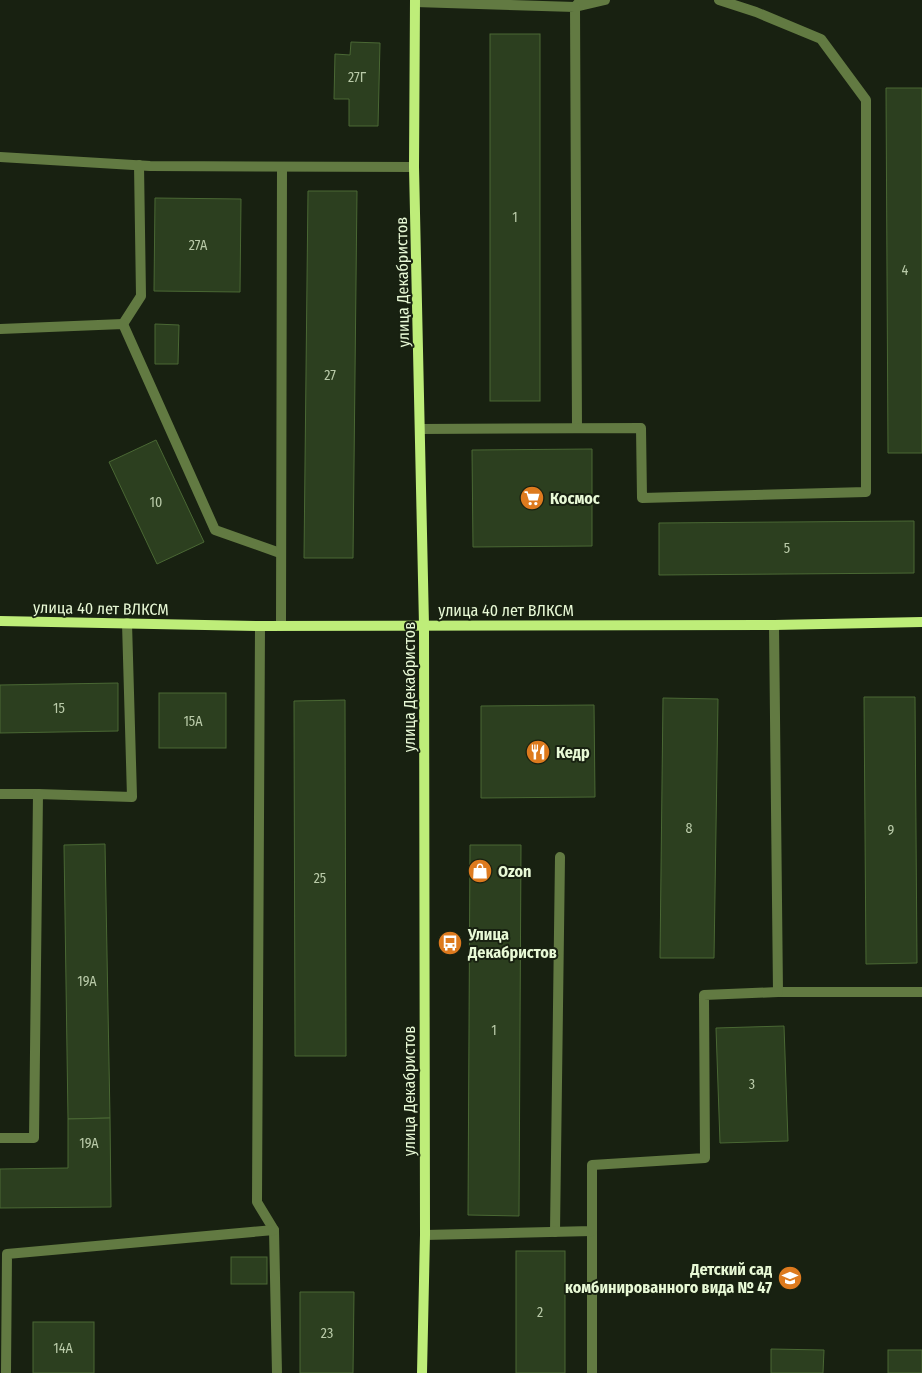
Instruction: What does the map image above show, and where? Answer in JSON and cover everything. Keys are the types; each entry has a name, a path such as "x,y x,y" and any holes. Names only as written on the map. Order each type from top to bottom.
{"main road":[{"name":"улица Декабристов","path":"415,1 414,166 424,626 424,1235 422,1373"},
{"name":"улица 40 лет ВЛКСМ","path":"0,621 260,626 774,625 922,622"}],"street":[{"path":"415,1 578,3 605,0"},
{"path":"420,429 641,428 642,498 866,492 866,100 821,39 756,12 719,0"},
{"path":"577,428 578,3"},
{"path":"0,157 139,165 414,166"},
{"path":"124,324 141,296 139,165"},
{"path":"281,626 282,167"},
{"path":"0,329 124,324"},
{"path":"124,324 215,530 280,553"},
{"path":"0,794 132,797 127,623"},
{"path":"774,625 778,992"},
{"path":"260,626 257,1202 274,1230 277,1373"},
{"path":"0,1138 34,1138 38,794"},
{"path":"555,1232 560,857"},
{"path":"592,1373 592,1166 705,1158 704,995 778,992 922,992"},
{"path":"6,1373 7,1254 274,1230"},
{"path":"424,1235 592,1231"}],"building":[{"path":"490,34 540,34 540,401 490,401"},
{"path":"351,42 380,43 378,126 349,126 349,99 334,99 335,54 350,55"},
{"path":"886,88 922,88 922,453 888,453"},
{"path":"308,191 357,191 353,558 304,558"},
{"path":"155,198 241,199 240,292 154,291"},
{"path":"155,324 179,325 178,364 155,364"},
{"path":"156,440 204,542 157,564 109,462"},
{"name":"Космос","path":"592,449 592,546 473,547 472,450"},
{"path":"914,521 914,573 659,575 659,523"},
{"path":"118,683 118,731 0,733 0,685"},
{"path":"159,693 226,693 226,748 159,748"},
{"path":"864,697 915,697 917,963 866,964"},
{"path":"663,698 718,699 714,958 660,958"},
{"path":"345,700 346,1056 295,1056 294,701"},
{"name":"Кедр","path":"594,705 595,797 481,798 481,706"},
{"path":"105,844 110,1118 68,1119 64,845"},
{"path":"470,845 521,845 519,1216 468,1215"},
{"path":"784,1026 788,1141 720,1143 716,1028"},
{"path":"110,1118 111,1207 0,1208 0,1169 68,1168 68,1119"},
{"path":"516,1251 565,1251 565,1373 516,1373"},
{"path":"231,1257 267,1257 267,1284 231,1284"},
{"path":"300,1292 354,1292 353,1373 300,1373"},
{"path":"33,1322 94,1322 94,1373 33,1373"},
{"path":"771,1349 824,1350 823,1373 771,1373"},
{"path":"888,1350 922,1350 922,1373 888,1373"}],"place":[{"name":"Космос","path":"532,498"},
{"name":"Кедр","path":"538,752"},
{"name":"Ozon","path":"480,871"},
{"name":"Улица Декабристов","path":"450,943"},
{"name":"Детский сад комбинированного вида № 47","path":"790,1278"}]}
